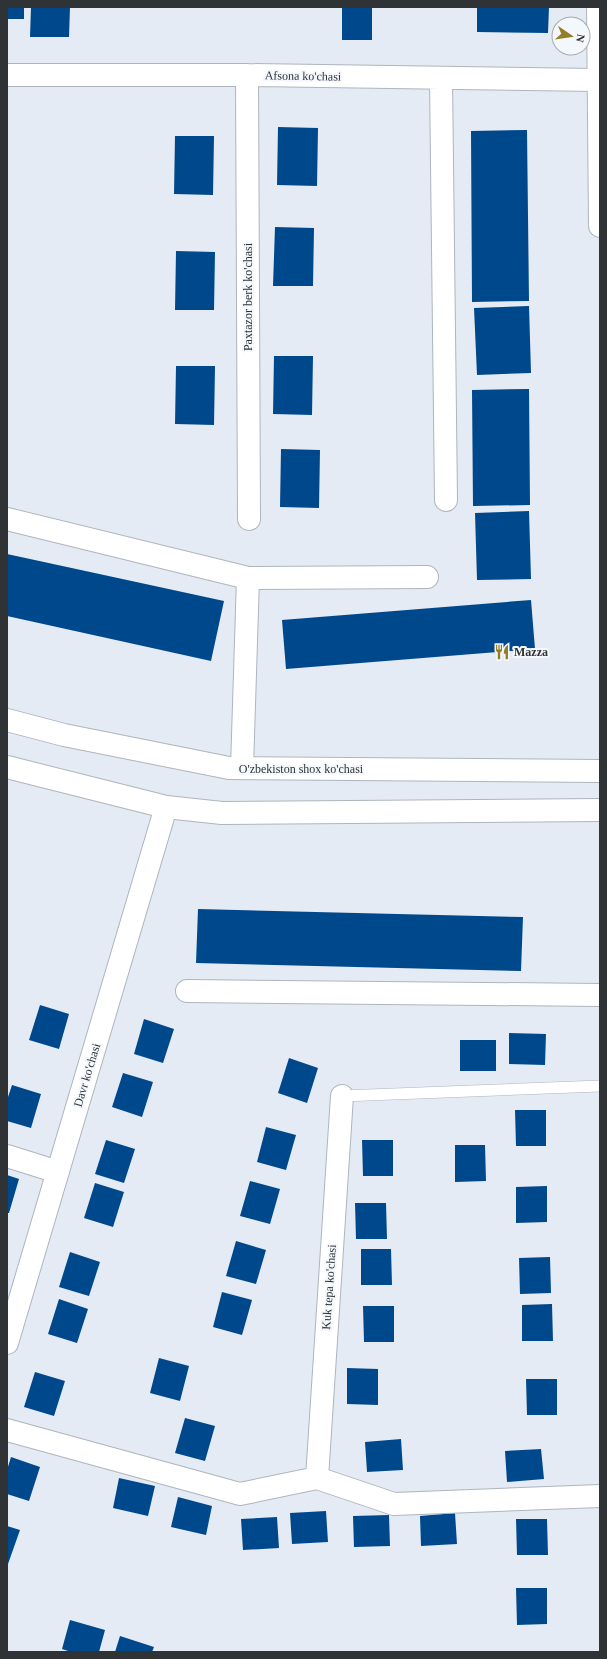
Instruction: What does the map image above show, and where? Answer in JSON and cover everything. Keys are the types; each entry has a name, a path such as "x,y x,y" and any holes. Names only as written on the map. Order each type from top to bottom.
{"street":[{"path":"598,7 600,226"},
{"name":"Afsona ko'chasi","path":"7,75 247,75 441,79 598,80"},
{"name":"Paxtazor berk ko'chasi","path":"247,75 249,519"},
{"path":"441,79 446,500"},
{"path":"7,519 248,578 427,577"},
{"path":"242,768 248,578"},
{"name":"O'zbekiston shox ko'chasi","path":"7,720 80,738 228,768 600,771"},
{"path":"7,767 166,807 222,813 600,810"},
{"name":"Davr ko'chasi","path":"7,1343 166,807"},
{"path":"187,991 600,995"},
{"name":"Kuk tepa ko'chasi","path":"317,1478 342,1096"},
{"path":"7,1156 58,1172"},
{"path":"7,1430 240,1494 317,1478 394,1504 600,1496"}],"lane":[{"path":"342,1096 600,1086"}],"building":[{"path":"7,7 24,7 24,19 7,19"},
{"path":"31,7 70,7 69,37 30,37"},
{"path":"342,7 372,7 372,40 342,40"},
{"path":"477,7 549,7 548,33 477,32"},
{"path":"278,127 318,128 317,186 277,185"},
{"path":"527,130 529,301 472,302 471,131"},
{"path":"175,136 214,136 213,195 174,194"},
{"path":"275,227 314,228 313,286 273,286"},
{"path":"176,251 215,252 214,310 175,310"},
{"path":"529,306 531,373 477,375 474,308"},
{"path":"274,356 313,356 312,415 273,414"},
{"path":"176,366 215,366 214,425 175,424"},
{"path":"529,389 530,505 473,506 472,390"},
{"path":"281,449 320,450 319,508 280,507"},
{"path":"529,511 531,579 477,580 475,513"},
{"path":"7,554 224,601 211,661 7,616"},
{"path":"531,600 535,649 286,669 282,620"},
{"path":"198,909 523,917 521,971 196,963"},
{"path":"40,1005 69,1014 59,1049 29,1040"},
{"path":"144,1019 174,1029 163,1063 134,1054"},
{"path":"509,1033 546,1034 545,1065 509,1064"},
{"path":"460,1040 496,1040 496,1071 460,1071"},
{"path":"289,1058 318,1068 307,1103 278,1093"},
{"path":"123,1073 153,1082 142,1117 112,1107"},
{"path":"12,1085 41,1094 31,1128 7,1121 7,1100"},
{"path":"515,1110 546,1110 546,1146 516,1146"},
{"path":"266,1127 296,1135 286,1170 257,1162"},
{"path":"106,1140 135,1149 124,1183 95,1174"},
{"path":"362,1140 393,1140 393,1176 363,1176"},
{"path":"455,1145 485,1145 486,1181 455,1182"},
{"path":"7,1175 19,1179 9,1213 7,1213"},
{"path":"250,1181 280,1189 270,1224 240,1216"},
{"path":"95,1183 124,1192 113,1227 84,1218"},
{"path":"547,1186 547,1222 516,1223 516,1187"},
{"path":"355,1203 386,1203 387,1239 356,1239"},
{"path":"236,1241 266,1250 256,1284 226,1276"},
{"path":"361,1249 391,1249 392,1285 361,1285"},
{"path":"70,1252 100,1262 89,1296 59,1287"},
{"path":"550,1257 551,1293 520,1294 519,1258"},
{"path":"222,1292 252,1300 242,1335 213,1327"},
{"path":"59,1299 88,1309 77,1343 48,1334"},
{"path":"552,1304 553,1341 522,1341 522,1305"},
{"path":"363,1306 394,1306 394,1342 364,1342"},
{"path":"159,1358 189,1366 180,1401 150,1393"},
{"path":"347,1368 378,1369 378,1405 347,1404"},
{"path":"35,1372 65,1381 54,1416 24,1407"},
{"path":"526,1379 557,1379 557,1415 527,1415"},
{"path":"185,1418 215,1426 205,1461 175,1453"},
{"path":"401,1439 403,1470 367,1472 365,1442"},
{"path":"541,1449 544,1479 507,1482 505,1451"},
{"path":"11,1457 40,1467 29,1501 7,1494 7,1470"},
{"path":"119,1478 155,1486 148,1516 113,1508"},
{"path":"178,1497 212,1506 206,1535 171,1527"},
{"path":"326,1511 328,1542 292,1544 290,1513"},
{"path":"455,1513 457,1544 421,1546 420,1516"},
{"path":"389,1515 390,1546 354,1547 353,1516"},
{"path":"277,1517 279,1548 243,1550 241,1519"},
{"path":"516,1519 547,1519 548,1555 517,1555"},
{"path":"7,1526 20,1530 8,1564 7,1564"},
{"path":"516,1588 547,1588 547,1624 517,1625"},
{"path":"70,1620 105,1630 99,1652 71,1652 62,1649"},
{"path":"120,1636 154,1647 152,1652 115,1652"}],"place":[{"name":"Mazza","path":"502,652"}]}
